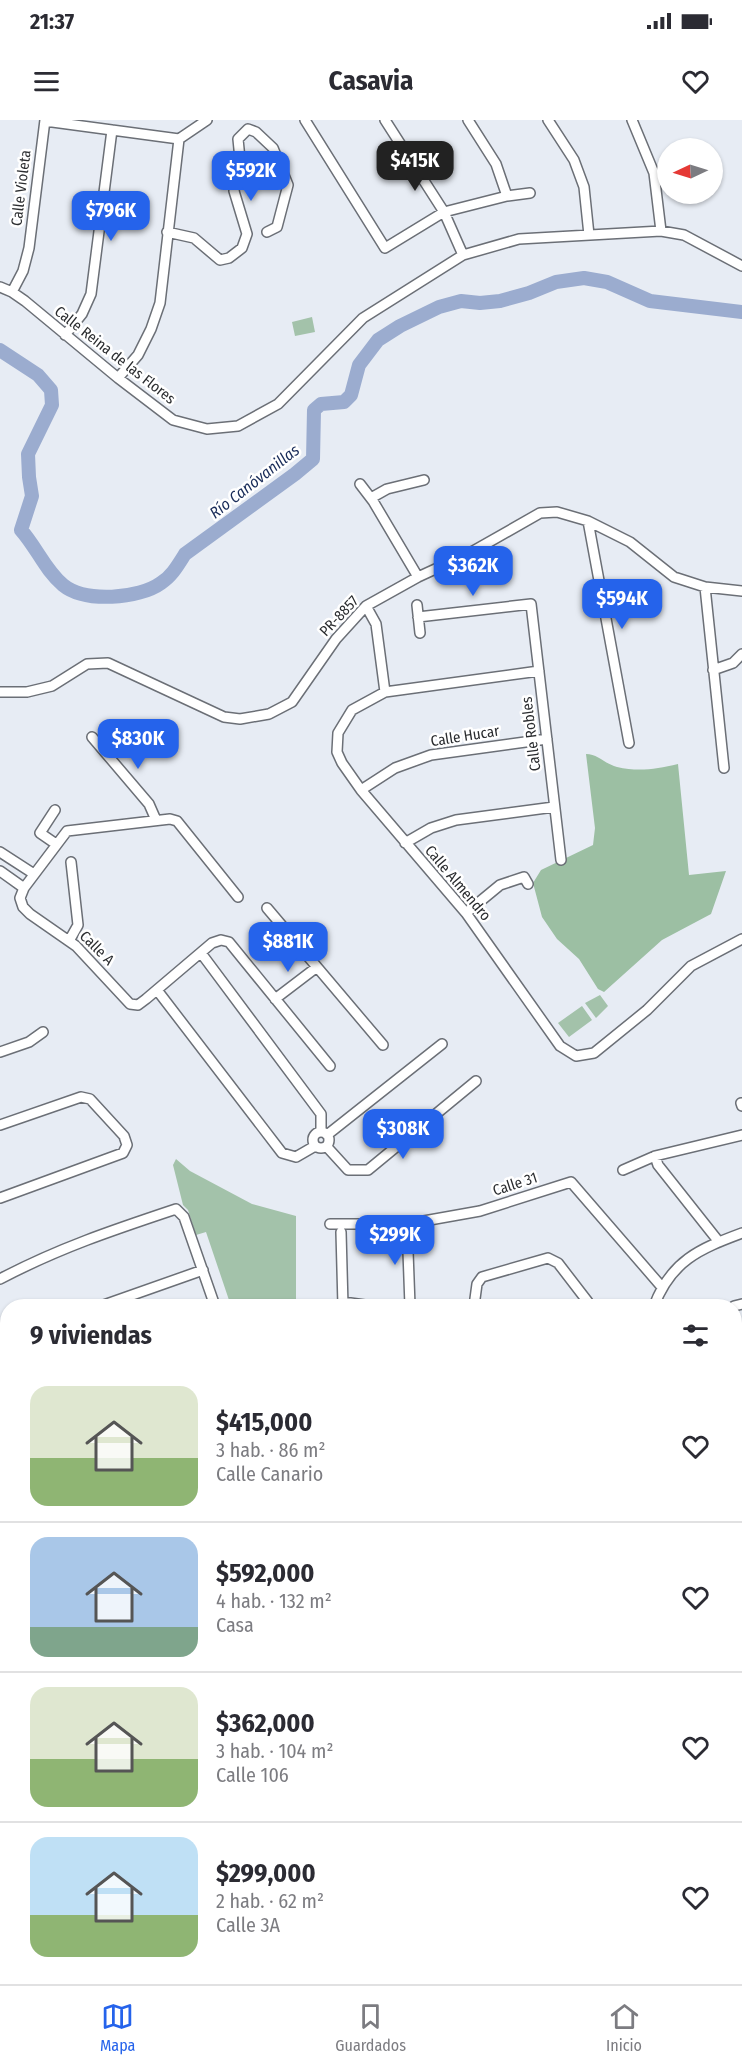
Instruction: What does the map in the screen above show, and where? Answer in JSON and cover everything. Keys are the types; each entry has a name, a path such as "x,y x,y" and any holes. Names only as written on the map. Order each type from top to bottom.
{"street":[{"path":"45,120 179,139 207,120"},
{"name":"Calle Violeta","path":"12,292 23,271 29,248 45,120"},
{"path":"305,120 386,248 444,212 507,196 530,193"},
{"path":"385,120 444,212 463,255"},
{"path":"468,120 496,164 507,196"},
{"path":"548,120 574,160 584,187 589,235"},
{"path":"632,120 654,173 661,231"},
{"path":"167,232 194,238 220,260 230,258 242,248 247,234 234,191 240,159 238,139 248,129 256,132 273,148 288,184 277,227 267,232"},
{"path":"65,335 82,314 91,294 111,130"},
{"path":"118,378 138,355 160,303 179,139"},
{"name":"Calle Reina de las Flores","path":"0,287 12,292 173,420 207,429 238,426 278,404 363,318 463,255 519,239 661,231 684,235 742,266"},
{"path":"371,498 387,489 424,480"},
{"path":"360,484 371,498 418,577"},
{"name":"PR-8857","path":"0,692 27,692 52,686 87,664 108,663 224,717 240,719 269,714 292,702 336,639 366,606 418,577 468,554 540,513 557,512 588,521 630,542 674,577 705,587 742,591"},
{"path":"588,521 629,743"},
{"path":"705,587 724,768"},
{"name":"Calle Robles","path":"418,617 531,604 561,860"},
{"path":"417,605 420,633"},
{"path":"366,606 376,624 385,692"},
{"path":"713,670 733,663 742,654"},
{"name":"Calle Almendro","path":"539,671 385,692 352,710 338,733 338,752 342,763 361,790 466,913 560,1046 576,1056 594,1053 647,1010 691,966 741,942"},
{"path":"92,737 149,804 156,820"},
{"name":"Calle Hucar","path":"361,790 395,768 431,755 547,739"},
{"path":"405,843 430,828 456,819 554,807"},
{"path":"55,810 40,833 56,844"},
{"path":"0,871 24,888 67,831 170,819 177,821 238,897"},
{"path":"0,852 34,874"},
{"path":"69,940 78,925 71,862"},
{"path":"466,913 500,885 524,878 528,884"},
{"name":"Calle A","path":"24,888 20,898 23,907 76,946 130,1004 138,1005 212,943 221,940 229,942 330,1066"},
{"path":"267,908 383,1045"},
{"path":"201,953 321,1114 324,1133 329,1141 327,1147"},
{"path":"275,999 317,967"},
{"path":"157,990 282,1153 296,1157 315,1146"},
{"path":"0,1052 29,1042 43,1032"},
{"path":"315,1146 313,1137 324,1133 442,1044"},
{"path":"327,1147 348,1170 368,1170 476,1081"},
{"path":"0,1125 81,1097 90,1099 124,1136 127,1145 123,1153 0,1197"},
{"path":"623,1170 655,1156 742,1135"},
{"path":"315,1146 321,1149 327,1147"},
{"path":"655,1156 658,1165 718,1242"},
{"name":"Calle 31","path":"330,1224 407,1224 480,1211 571,1182 662,1286"},
{"path":"0,1279 90,1237 176,1209 184,1216 213,1299"},
{"path":"407,1224 410,1299"},
{"path":"341,1232 343,1299"},
{"path":"657,1299 662,1286 690,1256 742,1233"},
{"path":"475,1299 477,1284 482,1277 548,1258 558,1263 586,1299"},
{"path":"121,1299 203,1270"}],"green space":[{"path":"312,317 315,332 295,336 292,322"},
{"path":"586,754 625,769 648,769 678,764 689,875 726,871 711,914 662,940 604,992 598,989 579,959 557,939 542,917 533,883 541,870 593,845 595,828"},
{"path":"600,995 608,1006 596,1018 585,1003"},
{"path":"582,1006 592,1020 569,1037 558,1023"},
{"path":"176,1159 190,1171 252,1204 296,1216 296,1299 229,1299 206,1232 196,1235 188,1210 183,1205 173,1165"}],"waterway":[{"name":"Río Canóvanillas","path":"0,350 38,375 51,390 52,405 28,454 32,496 21,530 51,573 63,585 84,595 112,597 140,593 161,583 172,574 185,554 313,459 314,410 321,404 344,402 351,395 359,365 378,340 400,326 439,307 461,301 480,303 500,301 556,282 584,278 607,282 650,301 742,312"}]}
